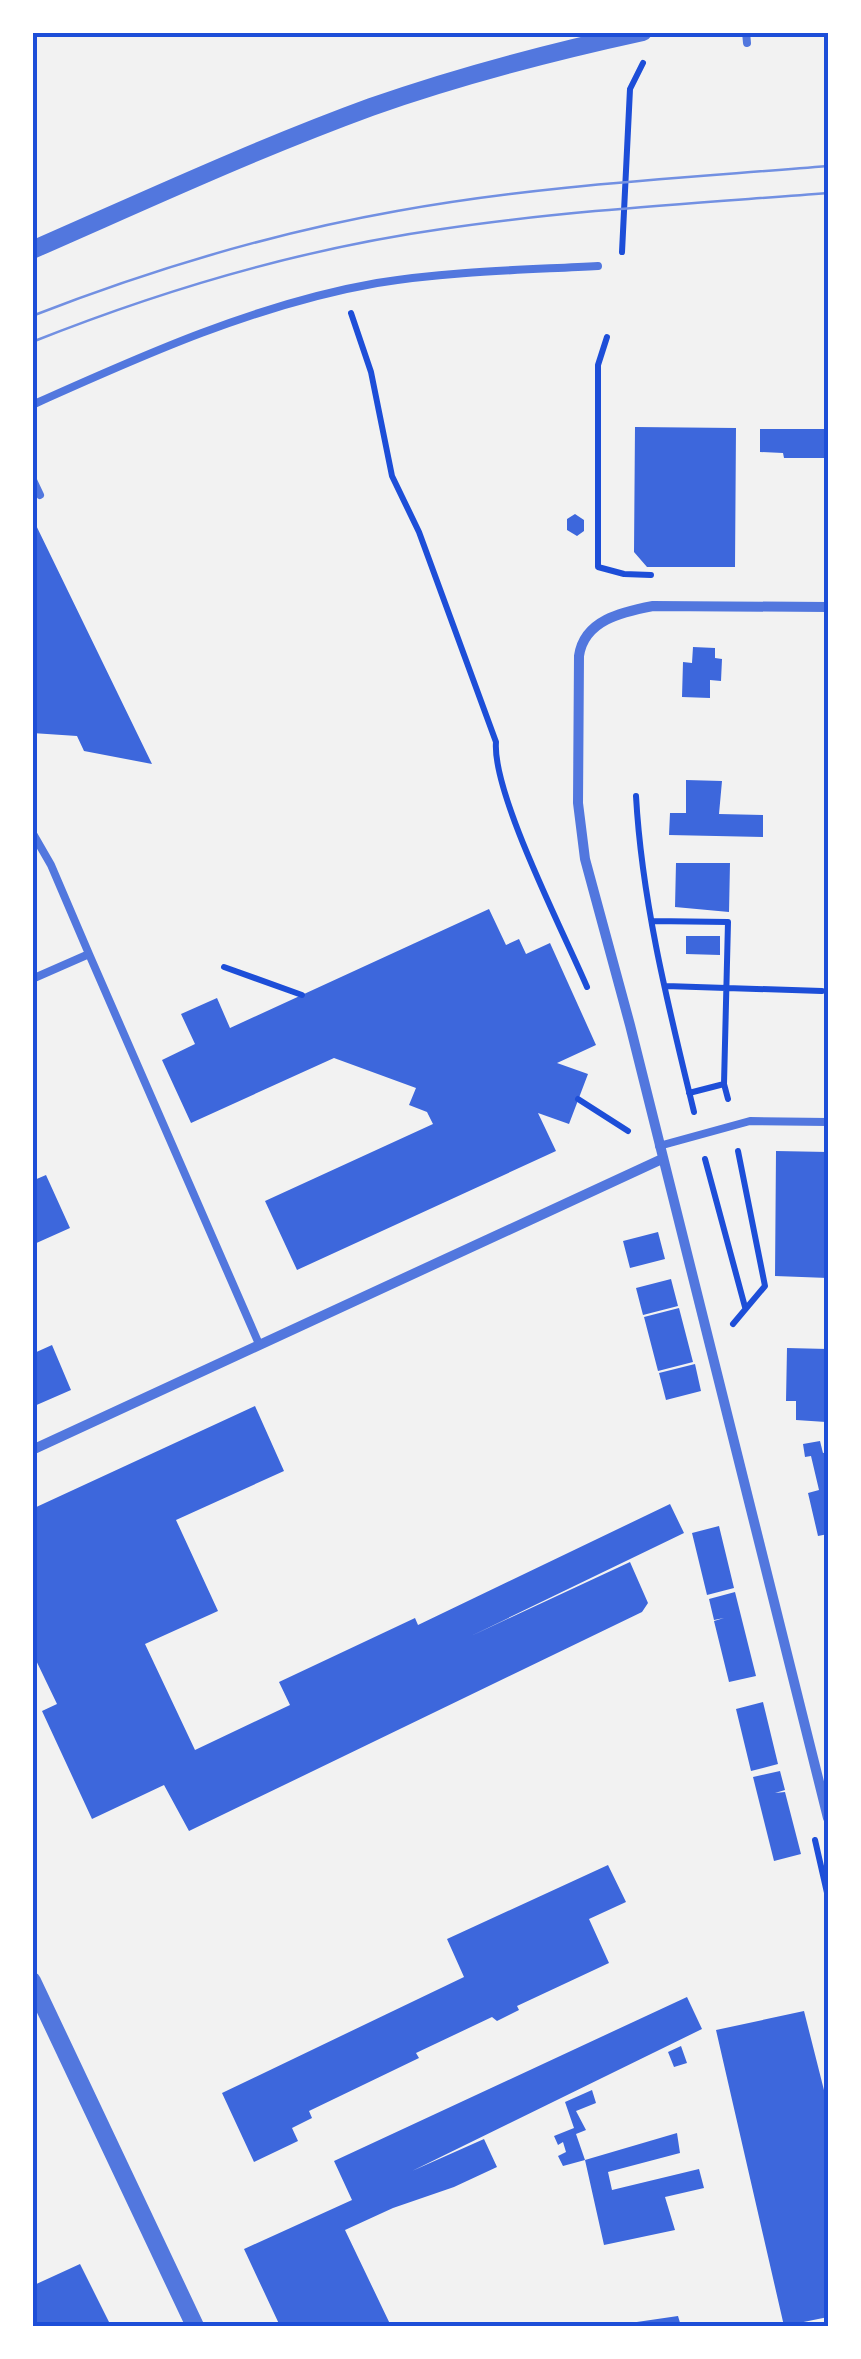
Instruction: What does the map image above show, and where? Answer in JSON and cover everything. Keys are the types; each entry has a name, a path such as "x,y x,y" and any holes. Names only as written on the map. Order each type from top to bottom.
{"street":[{"path":"33,249 371,107 502,65 643,32"},
{"path":"828,608 653,606 628,611 592,628 581,644 578,803 585,859 828,1818"},
{"path":"32,1450 661,1153"},
{"path":"32,1982 194,2326"}],"lane":[{"path":"746,32 747,43"},
{"path":"32,405 199,335 287,304 344,290 485,272 598,266"},
{"path":"32,478 40,495"},
{"path":"32,832 51,865 259,1344"},
{"path":"32,980 89,954"},
{"path":"661,1153 699,1134 750,1121 828,1122"}],"path":[{"path":"622,261 630,89 648,52"},
{"path":"344,290 371,372 392,476 419,532 496,742 495,760 518,828 589,992"},
{"path":"598,568 598,364 606,337"},
{"path":"636,796 652,922 689,1093 745,1307"},
{"path":"652,922 728,922 724,1084 765,1286 732,1323 737,1341"},
{"path":"224,966 302,995"},
{"path":"666,986 822,992"},
{"path":"689,1093 724,1084"},
{"path":"578,1100 602,1111 628,1132 624,1114"},
{"path":"814,1839 828,1897"}],"building":[{"path":"635,427 736,428 735,567 647,567 634,552"},
{"path":"760,429 828,429 828,458 784,458 783,453 760,452"},
{"path":"575,514 584,520 584,531 577,536 567,530 567,519"},
{"path":"32,517 152,764 84,751 77,736 32,733"},
{"path":"693,647 715,648 715,658 722,659 721,681 710,680 710,698 682,697 683,662 692,663"},
{"path":"686,780 722,781 719,814 763,815 763,837 669,835 670,813 686,813"},
{"path":"676,863 730,863 729,912 675,907"},
{"path":"489,909 506,945 519,939 526,954 550,943 596,1045 557,1063 588,1074 569,1124 538,1113 556,1151 297,1270 265,1201 433,1124 427,1112 409,1105 416,1088 334,1058 191,1123 162,1060 195,1044 181,1014 217,998 230,1028"},
{"path":"686,936 720,936 720,955 686,954"},
{"path":"776,1151 828,1152 828,1278 775,1276"},
{"path":"46,1175 70,1228 32,1245 32,1181"},
{"path":"658,1232 665,1259 630,1268 623,1241"},
{"path":"671,1279 678,1306 643,1315 636,1288"},
{"path":"679,1308 693,1362 658,1371 644,1317"},
{"path":"52,1345 71,1390 32,1407 32,1354"},
{"path":"787,1348 828,1349 826,1422 796,1420 796,1401 786,1401"},
{"path":"695,1364 701,1391 666,1400 659,1373"},
{"path":"255,1406 284,1471 176,1520 218,1611 145,1644 195,1750 290,1705 279,1682 415,1618 418,1625 670,1504 684,1533 471,1636 630,1562 648,1603 642,1612 189,1831 164,1785 92,1819 42,1711 57,1704 32,1652 32,1509"},
{"path":"820,1441 823,1453 828,1452 828,1534 818,1536 808,1493 819,1490 811,1456 805,1457 803,1444"},
{"path":"719,1526 734,1588 707,1595 692,1533"},
{"path":"735,1592 756,1676 729,1682 714,1621 724,1618 714,1620 709,1599"},
{"path":"763,1702 778,1764 751,1771 736,1709"},
{"path":"780,1771 785,1790 775,1793 785,1792 801,1854 774,1861 753,1777"},
{"path":"608,1865 626,1902 589,1919 609,1963 517,2006 519,2010 497,2021 492,2017 416,2053 419,2058 309,2111 312,2118 292,2128 298,2141 254,2162 222,2093 464,1977 447,1939"},
{"path":"687,1997 702,2029 412,2171 484,2139 497,2167 345,2230 391,2326 280,2326 244,2249 352,2200 334,2161"},
{"path":"804,2011 828,2106 828,2317 784,2326 716,2030"},
{"path":"681,2046 687,2063 674,2067 668,2052"},
{"path":"592,2090 596,2103 576,2111 586,2130 576,2134 585,2160 563,2166 558,2156 566,2152 563,2142 558,2145 554,2136 574,2128 565,2102"},
{"path":"677,2133 680,2153 608,2172 612,2190 699,2169 704,2188 665,2197 675,2230 604,2245 585,2160"},
{"path":"80,2264 111,2326 32,2326 32,2286"},
{"path":"678,2316 681,2326 623,2326 623,2324"}],"tram line":[{"path":"32,316 212,254 397,211 558,188 828,166"},
{"path":"32,342 183,288 389,237 538,217 828,193"}]}
